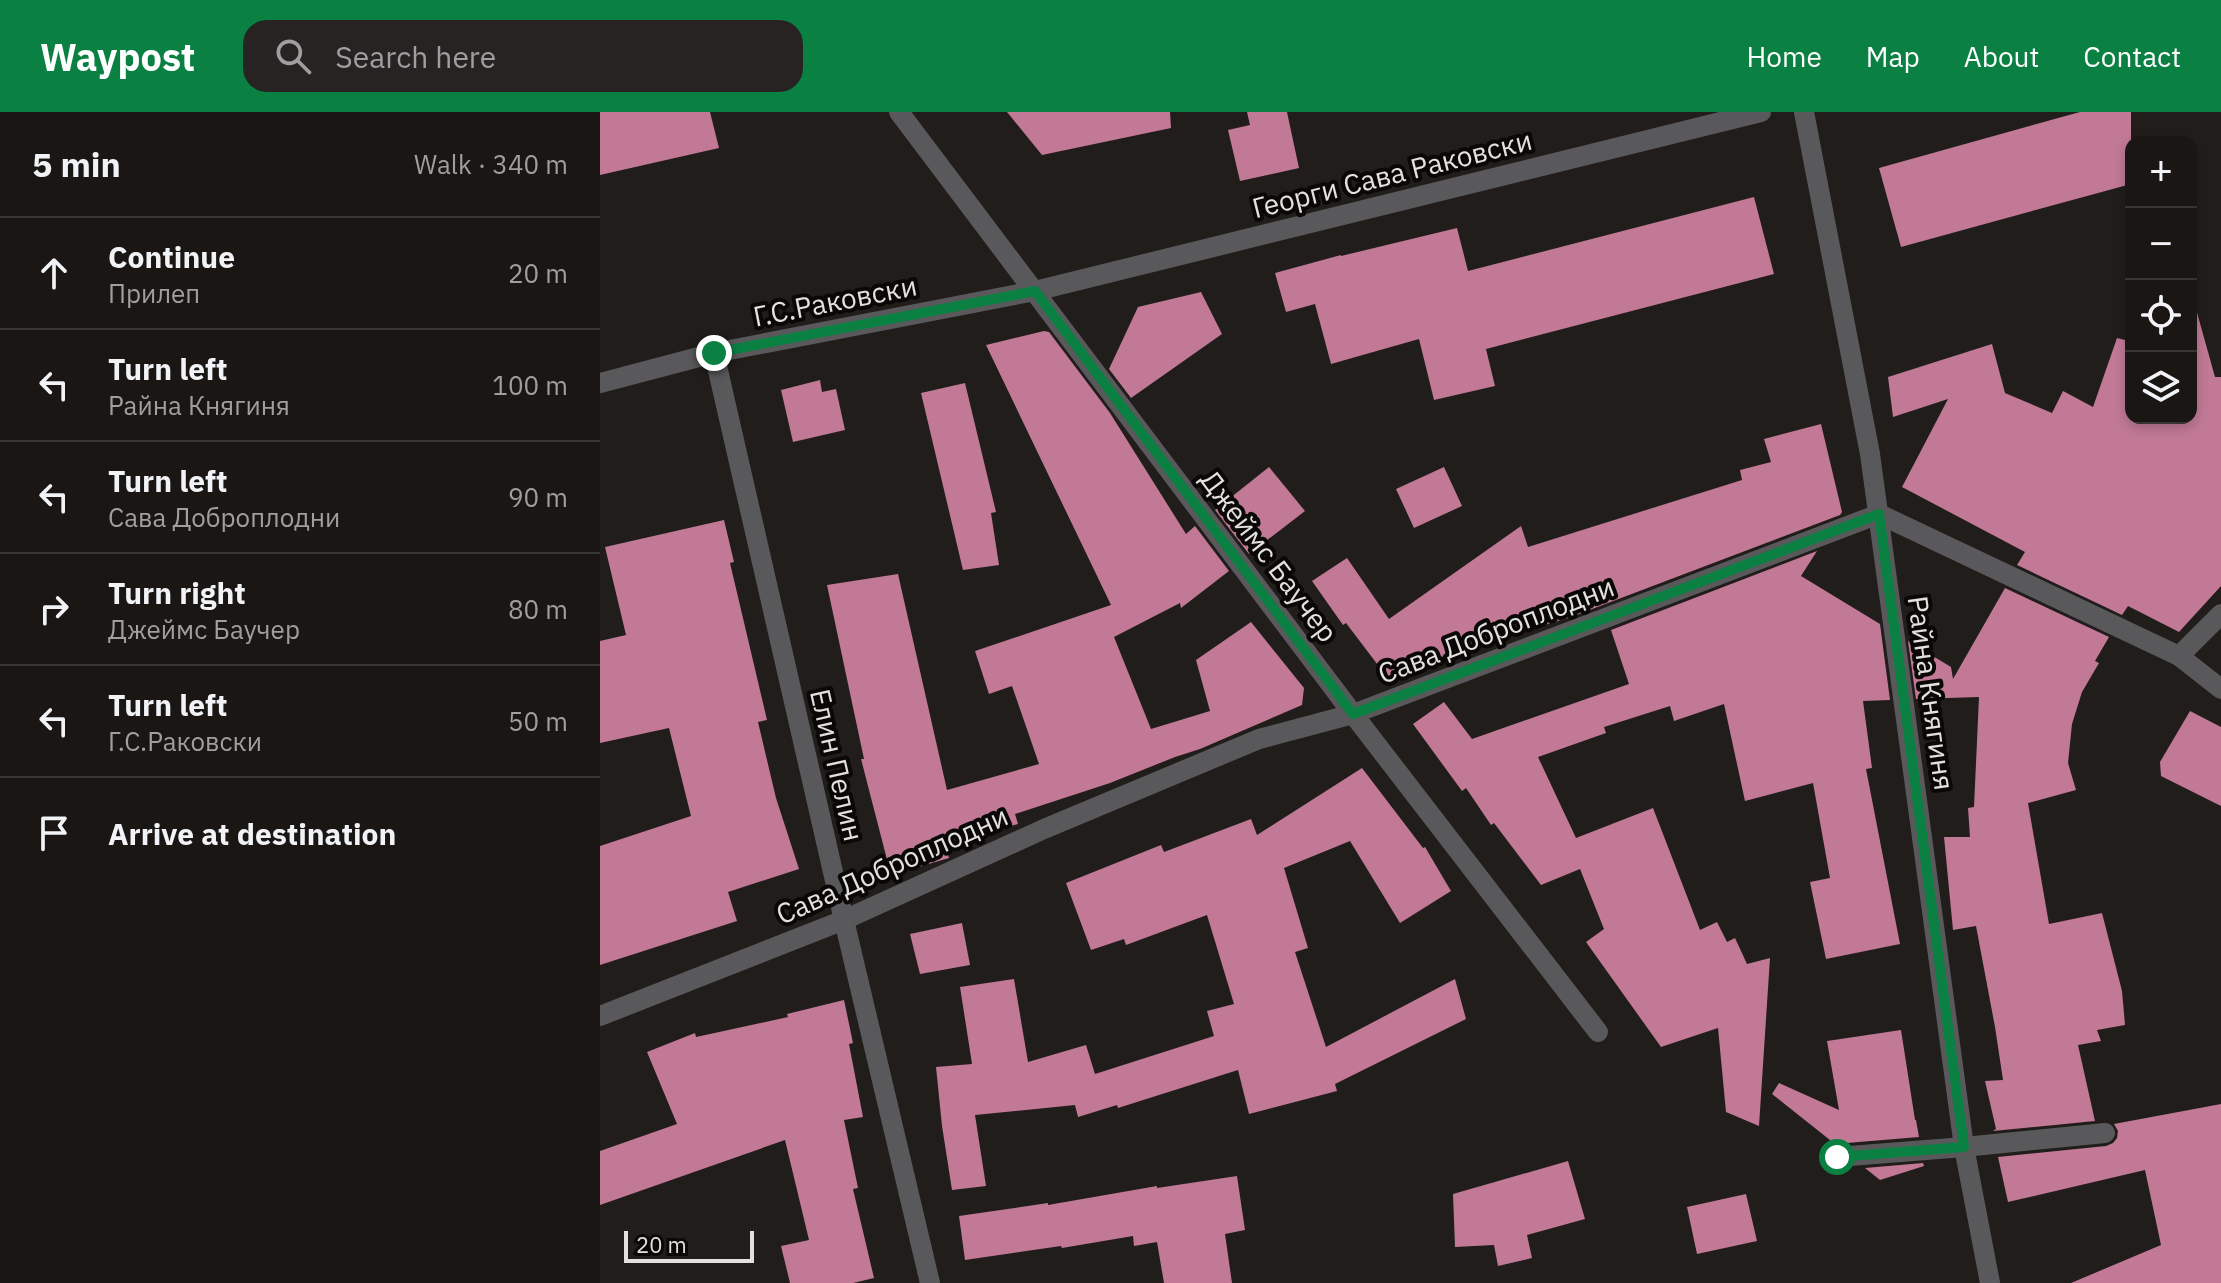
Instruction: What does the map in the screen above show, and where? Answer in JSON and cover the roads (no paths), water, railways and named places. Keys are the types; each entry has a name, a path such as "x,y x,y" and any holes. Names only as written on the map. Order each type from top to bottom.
{"street":[{"name":"Джеймс Баучер","path":"899,112 1353,714 1598,1032"},
{"name":"Георги Сава Раковски","path":"1035,291 1761,112"},
{"name":"Райна Княгиня","path":"1804,112 1870,454 1964,1147 1990,1283"},
{"name":"Г.С.Раковски","path":"600,383 714,353 1035,291"},
{"name":"Елин Пелин","path":"714,353 930,1283"},
{"path":"1879,514 2179,656 2221,689"},
{"name":"Сава Доброплодни","path":"600,1016 844,920 1044,829 1259,739 1353,714 1879,514"},
{"path":"2179,656 2221,614"},
{"path":"1837,1157 2105,1133"}]}
